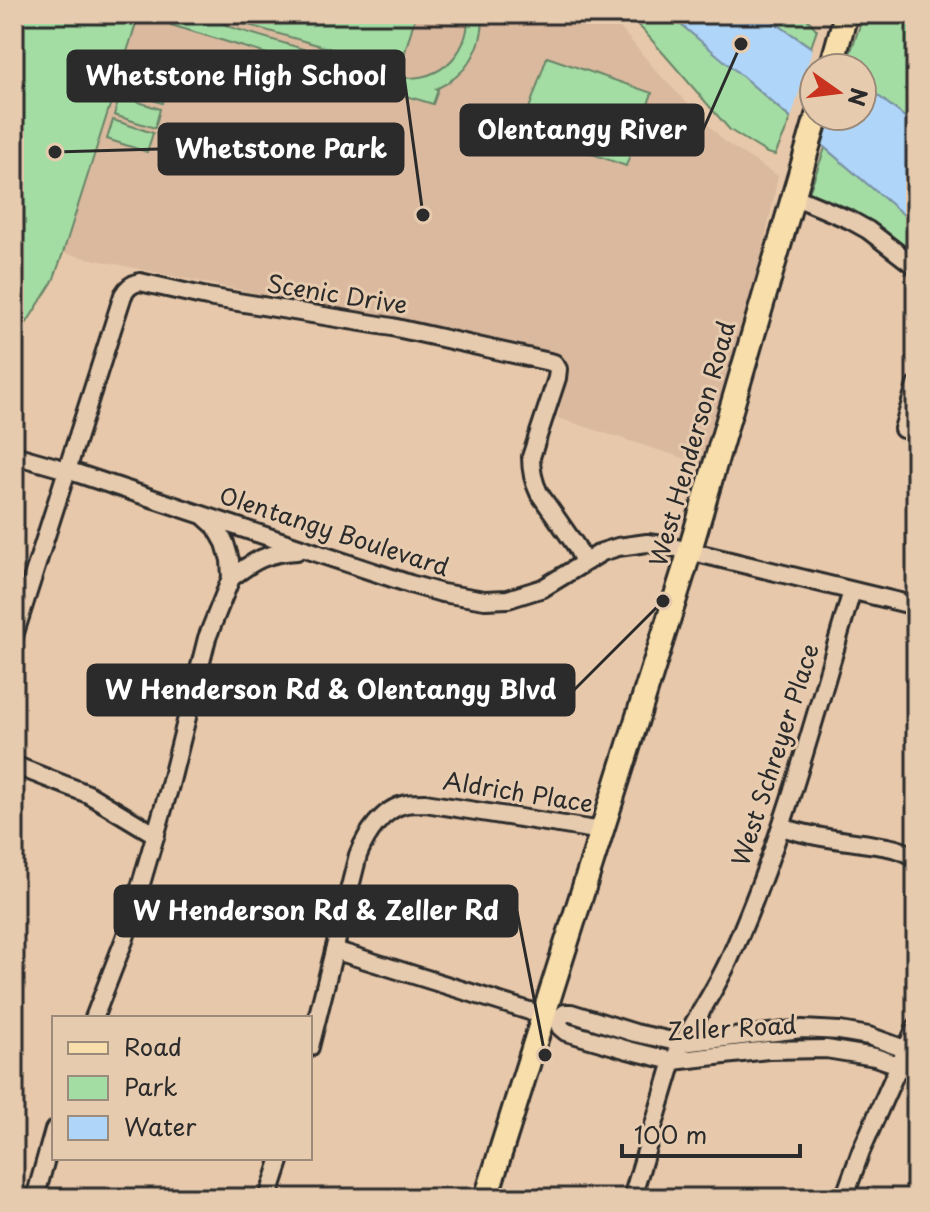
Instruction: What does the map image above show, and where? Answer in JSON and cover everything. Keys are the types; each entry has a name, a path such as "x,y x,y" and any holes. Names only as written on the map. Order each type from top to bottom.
{"main road":[{"path":"836,52 846,14"},
{"name":"West Henderson Road","path":"486,1198 551,1018 602,831 689,551 812,132"}],"street":[{"path":"793,196 859,225 916,267"},
{"name":"Scenic Drive","path":"67,470 123,295 127,288 140,282 207,297 392,327 554,363 558,369 557,378 531,457 532,476 539,493 584,562"},
{"path":"903,429 916,385"},
{"name":"Olentangy Boulevard","path":"14,455 442,593 485,600 508,599 543,588 602,552 633,544 664,545 916,606"},
{"path":"14,636 67,470"},
{"path":"95,1016 125,938 156,835 207,638 231,578 225,543 216,527 202,515"},
{"path":"231,578 253,561 280,551 308,551"},
{"name":"West Schreyer Place","path":"632,1198 673,1061 728,961 782,827 852,591"},
{"path":"14,765 88,794 156,835"},
{"name":"Aldrich Place","path":"334,950 364,839 373,827 401,806 425,803 602,831"},
{"path":"782,827 802,834 890,847 908,852 916,858"},
{"path":"312,1039 334,950"},
{"name":"Zeller Road","path":"334,950 551,1018 566,1032 673,1061 768,1050 826,1049 875,1057 907,1056"},
{"name":"Zeller Road","path":"551,1018 571,1013 635,1033 682,1043 802,1029 840,1031 869,1036 907,1056 916,1071"},
{"path":"844,1198 861,1151 907,1056 916,1027"},
{"path":"35,1198 52,1137"},
{"path":"268,1198 280,1160"}],"shaded area":[{"path":"139,14 601,14 620,28 659,74 726,143 778,176 748,323 705,465 558,418 570,367 373,318 63,253"}],"green space":[{"path":"14,14 139,14 53,281 14,343"},
{"path":"175,14 207,14 230,27 408,78 422,77 447,65 463,43 468,14 483,14 483,26 472,59 457,76 436,89 433,104 171,25"},
{"path":"230,14 416,14 400,69 228,19"},
{"path":"626,14 668,14 791,119 775,155 730,130"},
{"path":"762,14 803,14 817,30 811,47"},
{"path":"864,14 916,14 916,126 878,96 878,52 851,52"},
{"path":"547,57 652,93 626,166 522,129"},
{"path":"128,72 168,85 162,103 122,90"},
{"path":"120,96 160,109 155,128 114,115"},
{"path":"113,120 153,133 147,152 107,139"},
{"path":"825,148 916,225 916,272 809,193"}],"water":[{"path":"668,14 762,14 818,52 798,52 798,124"},
{"path":"878,96 916,126 916,225 807,132 878,132"}],"pier":[{"path":"814,44 825,52 812,52"},
{"path":"798,96 798,129 790,122"},
{"path":"801,132 826,132 821,150"}],"place":[{"name":"Olentangy River","path":"741,44"},
{"name":"Whetstone Park","path":"55,152"},
{"name":"Whetstone High School","path":"423,215"},
{"name":"W Henderson Rd & Olentangy Blvd","path":"663,601"},
{"name":"W Henderson Rd & Zeller Rd","path":"545,1055"}]}
